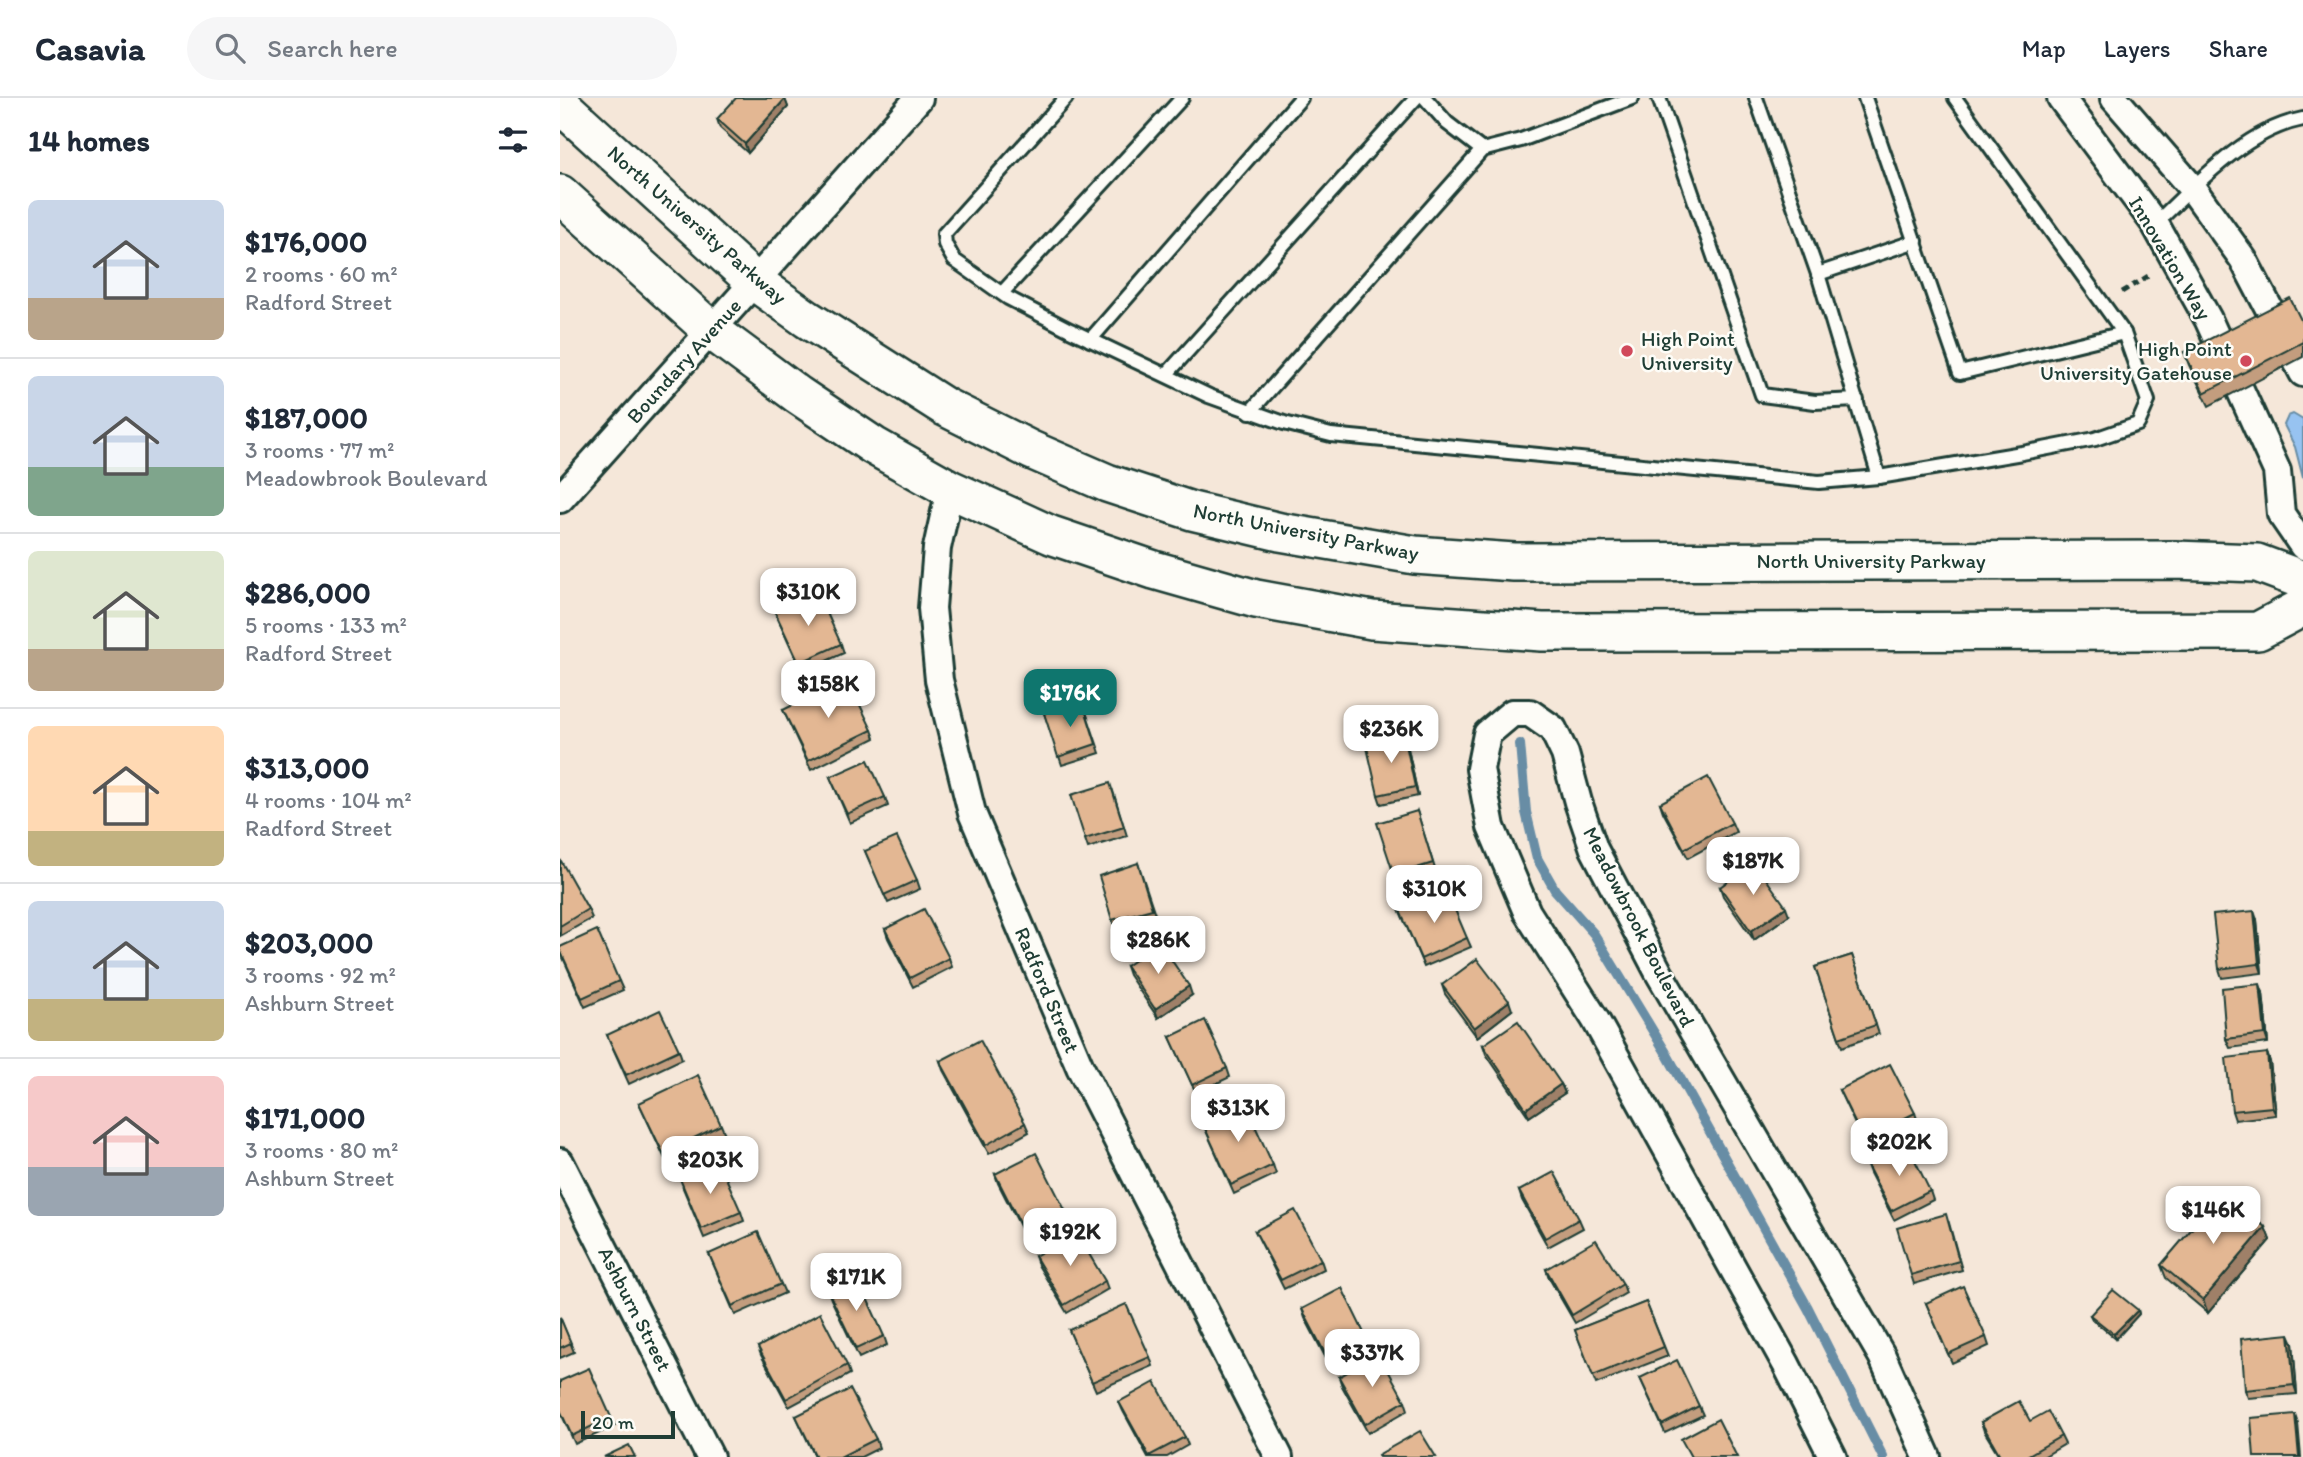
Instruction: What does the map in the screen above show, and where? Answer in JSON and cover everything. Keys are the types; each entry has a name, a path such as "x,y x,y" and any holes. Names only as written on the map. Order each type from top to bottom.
{"main road":[{"name":"North University Parkway","path":"560,104 755,282 807,319 945,407 1031,450 1107,483 1192,511 1340,543 1415,555 1514,562 2175,560 2258,563 2303,580"},
{"path":"560,194 712,331 798,395 874,446 950,489 1051,535 1154,570 1256,599 1372,620 1482,629 1591,633 1856,630 2258,631 2303,607"}],"street":[{"name":"Boundary Avenue","path":"560,499 919,98"},
{"name":"Innovation Way","path":"2060,98 2155,224 2208,319 2277,471 2281,514 2303,546"},
{"path":"2114,98 2192,188 2243,259 2303,373"},
{"name":"Radford Street","path":"950,489 937,548 932,608 939,680 972,813 1080,1067 1279,1457"},
{"name":"Meadowbrook Boulevard","path":"1833,1457 1786,1364 1595,1019 1527,912 1508,870 1492,828 1480,769 1487,734 1512,713 1530,713 1553,729 1565,754 1594,849 1659,973 1882,1356 1927,1457"},
{"name":"Ashburn Street","path":"560,1162 709,1457"}],"lane":[{"path":"1066,98 944,234 944,244 954,260 1002,293 1090,340 1209,396 1250,412 1331,435 1819,482 1879,477 2095,439 2138,424 2148,401 2124,333 1955,98"},
{"path":"1002,293 1182,98"},
{"path":"1090,340 1301,98"},
{"path":"1166,375 1416,98"},
{"path":"1425,98 1447,123 1482,150"},
{"path":"1250,412 1482,150 1521,140 1632,98"},
{"path":"1659,98 1762,394 1815,402 1857,400"},
{"path":"1756,98 1818,274 1879,477"},
{"path":"1865,98 1960,373 2124,333"},
{"path":"2155,224 2192,188 2260,134 2303,119"},
{"path":"1818,274 1916,241"}],"path":[{"path":"2103,304 2148,276"}],"water":[{"path":"2293,414 2303,420 2303,478 2295,447 2284,425 2288,416"}],"building":[{"path":"736,98 785,99 745,144 717,119"},
{"name":"High Point University Gatehouse","path":"2290,298 2303,324 2303,342 2204,393 2184,352"},
{"path":"818,593 841,644 799,663 775,612"},
{"path":"847,678 872,730 808,761 783,710"},
{"path":"1082,700 1096,744 1058,757 1044,713"},
{"path":"1404,735 1415,787 1378,795 1366,743"},
{"path":"868,760 885,797 847,814 830,777"},
{"path":"1708,777 1732,823 1684,849 1660,803"},
{"path":"1110,783 1124,827 1085,839 1071,795"},
{"path":"1417,811 1433,863 1394,875 1377,823"},
{"path":"897,837 917,880 884,895 865,851"},
{"path":"560,862 588,909 560,926"},
{"path":"1754,862 1786,907 1751,931 1720,887"},
{"path":"1138,863 1152,909 1112,920 1099,876"},
{"path":"1447,891 1467,938 1421,959 1400,911"},
{"path":"924,909 949,958 910,978 885,929"},
{"path":"2254,911 2259,964 2219,969 2213,915"},
{"path":"597,930 619,981 582,998 560,947"},
{"path":"1160,943 1189,986 1155,1009 1126,966"},
{"path":"1852,955 1876,1025 1839,1038 1815,967"},
{"path":"1477,959 1509,1001 1474,1028 1442,985"},
{"path":"2260,984 2265,1034 2226,1039 2222,988"},
{"path":"660,1010 679,1050 626,1075 607,1035"},
{"path":"1205,1020 1227,1068 1192,1085 1170,1037"},
{"path":"1518,1021 1561,1084 1526,1109 1483,1045"},
{"path":"980,1040 1025,1123 986,1145 940,1061"},
{"path":"2267,1053 2272,1107 2232,1111 2226,1058"},
{"path":"1890,1064 1915,1113 1863,1139 1839,1090"},
{"path":"698,1075 721,1125 663,1153 639,1103"},
{"path":"1245,1104 1273,1165 1231,1185 1203,1124"},
{"path":"1907,1144 1930,1191 1891,1211 1867,1165"},
{"path":"1036,1153 1065,1210 1024,1231 995,1174"},
{"path":"719,1162 741,1212 701,1229 680,1179"},
{"path":"1554,1172 1579,1219 1545,1238 1519,1191"},
{"path":"2223,1192 2265,1227 2203,1300 2161,1265"},
{"path":"1295,1210 1321,1260 1281,1280 1255,1231"},
{"path":"1946,1214 1959,1261 1911,1275 1897,1228"},
{"path":"758,1232 781,1284 732,1306 709,1254"},
{"path":"1076,1232 1105,1281 1064,1305 1035,1256"},
{"path":"1596,1240 1623,1284 1572,1315 1546,1269"},
{"path":"857,1276 884,1336 856,1349 828,1291"},
{"path":"1963,1286 1986,1337 1948,1354 1926,1303"},
{"path":"1342,1288 1368,1341 1329,1361 1302,1309"},
{"path":"2113,1290 2138,1310 2114,1334 2090,1315"},
{"path":"1646,1302 1664,1347 1593,1376 1575,1330"},
{"path":"1126,1304 1150,1357 1092,1382 1069,1330"},
{"path":"820,1313 847,1365 786,1399 758,1347"},
{"path":"560,1317 571,1343 560,1348"},
{"path":"2289,1334 2294,1385 2245,1390 2241,1339"},
{"path":"1379,1354 1405,1401 1365,1424 1339,1377"},
{"path":"1677,1360 1699,1406 1662,1425 1640,1378"},
{"path":"589,1368 611,1417 572,1436 560,1410 560,1381"},
{"path":"1155,1382 1185,1437 1149,1456 1119,1402"},
{"path":"850,1389 876,1439 840,1457 816,1457 796,1416"},
{"path":"2019,1401 2030,1421 2048,1411 2061,1436 2025,1457 2001,1457 1981,1422"},
{"path":"2295,1414 2299,1457 2254,1457 2251,1418"},
{"path":"1718,1419 1737,1457 1691,1457 1681,1439"},
{"path":"1420,1431 1436,1457 1379,1457 1378,1455"},
{"path":"629,1445 635,1457 604,1457"}],"waterway":[{"path":"1520,744 1526,812 1537,858 1555,890 1594,934 1665,1051 1808,1308 1883,1457"}],"place":[{"name":"High Point University","path":"1627,351"},
{"name":"High Point University Gatehouse","path":"2246,361"}]}
